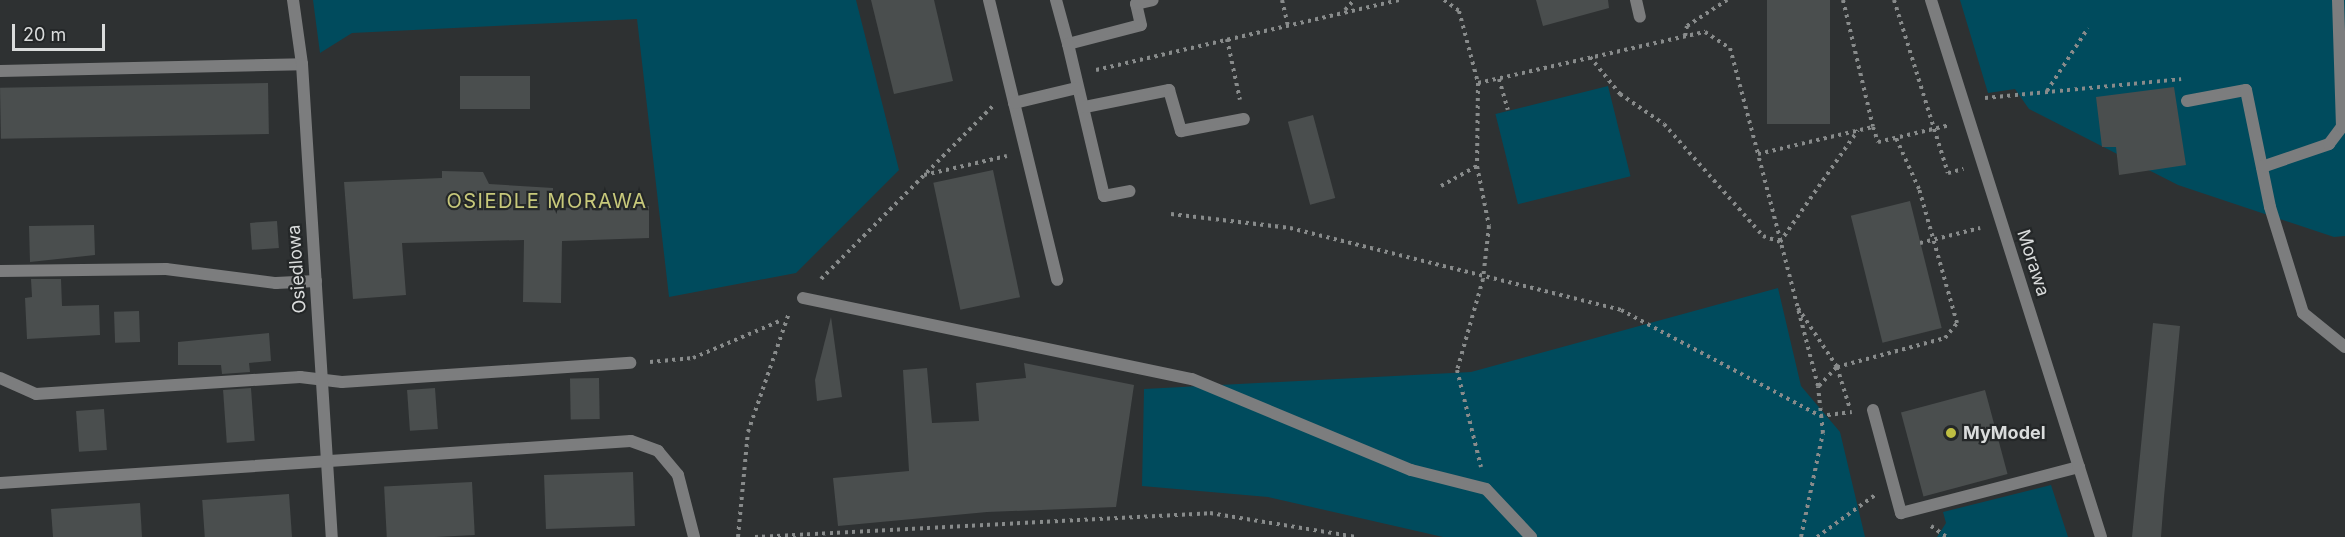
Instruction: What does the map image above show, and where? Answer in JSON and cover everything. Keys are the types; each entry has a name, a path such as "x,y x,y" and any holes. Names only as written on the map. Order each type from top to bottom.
{"street":[{"name":"Osiedlowa","path":"293,0 302,64 332,537"},
{"path":"989,0 1057,280"},
{"path":"1056,0 1077,88 1085,107 1104,196 1130,191"},
{"path":"1068,44 1141,25 1136,4 1153,0"},
{"path":"1636,0 1640,17"},
{"name":"Morawa","path":"1931,0 2101,537"},
{"path":"2262,167 2329,144 2342,127 2338,0"},
{"path":"0,71 302,64"},
{"path":"1014,103 1077,88"},
{"path":"1085,107 1169,90 1181,131 1244,119"},
{"path":"2187,101 2246,90 2262,167 2303,313 2345,347"},
{"path":"0,271 166,269 276,283 316,281"},
{"path":"803,298 1192,379 1411,470 1486,489 1531,537"},
{"path":"0,378 36,394 630,363"},
{"path":"1873,410 1901,513 2079,467"},
{"path":"0,483 327,460 647,444 678,475 694,537"}],"path":[{"path":"1282,0 1288,25"},
{"path":"1343,12 1354,0"},
{"path":"1075,75 1400,0"},
{"path":"1444,0 1460,11 1478,83 1477,166 1489,226 1483,279 1457,370 1486,489"},
{"path":"1685,36 1686,27 1727,0"},
{"path":"1843,0 1878,142 1969,121"},
{"path":"1894,0 1948,173 1963,169 1965,179"},
{"path":"2047,91 2088,28"},
{"path":"1478,83 1706,32 1730,48 1818,386 1823,434 1801,537"},
{"path":"1227,39 1244,119"},
{"path":"1590,57 1620,94 1664,124 1763,236 1780,242"},
{"path":"1985,98 2183,78"},
{"path":"1499,79 1508,110"},
{"path":"630,363 693,358 783,320 1010,88"},
{"path":"1758,154 1873,127"},
{"path":"1780,242 1858,130"},
{"path":"1818,386 1837,368 1945,338 1957,323 1934,241 1896,138"},
{"path":"923,175 1026,152"},
{"path":"1441,186 1477,166"},
{"path":"1171,214 1290,228 1483,279 1621,310 1820,416 1873,410"},
{"path":"1977,218 1983,237"},
{"path":"1920,243 1980,228"},
{"path":"1797,307 1837,368 1851,413"},
{"path":"738,537 748,432 783,320"},
{"path":"1817,537 1894,483"},
{"path":"755,537 1210,513 1356,537"}],"shaded area":[{"path":"313,0 856,0 899,170 796,273 669,297 637,19 352,33 320,53"},
{"path":"1960,0 2345,0 2345,236 2334,237 2178,185 2029,109 2015,89 1988,93"},
{"path":"1608,86 1630,176 1518,204 1495,114"},
{"path":"1778,288 1801,386 1840,432 1865,537 1443,537 1268,497 1142,486 1144,389 1471,372"},
{"path":"2051,485 2068,537 1937,537 1946,523 1943,512"}],"building":[{"path":"871,0 934,0 953,81 894,94"},
{"path":"1536,0 1608,0 1609,8 1543,26"},
{"path":"1767,0 1830,0 1830,124 1767,124"},
{"path":"460,76 530,76 530,109 460,109"},
{"path":"268,83 269,134 1,139 0,88"},
{"path":"2174,87 2186,165 2119,175 2116,147 2102,147 2096,97"},
{"path":"1313,115 1335,198 1310,205 1288,122"},
{"path":"993,170 1020,297 960,310 933,183"},
{"path":"442,171 483,172 489,184 553,188 553,208 649,206 649,238 562,241 561,303 523,302 524,240 402,243 406,295 353,299 344,182 442,178"},
{"path":"1910,201 1942,328 1883,343 1851,216"},
{"path":"277,221 279,248 252,250 250,223"},
{"path":"94,225 95,255 30,262 29,226"},
{"path":"31,279 61,279 62,306 99,305 100,335 27,339 25,298 32,297"},
{"path":"139,311 140,342 115,343 114,312"},
{"path":"831,317 842,397 817,401 815,380"},
{"path":"2153,323 2180,326 2161,537 2132,537"},
{"path":"269,333 271,361 249,363 250,372 222,374 221,365 178,365 178,342"},
{"path":"1024,363 1134,385 1116,507 987,512 838,526 833,478 909,471 903,370 927,368 932,423 979,421 976,383 1026,378"},
{"path":"599,378 600,419 571,419 570,379"},
{"path":"251,388 255,441 227,443 223,390"},
{"path":"435,388 438,429 410,431 407,390"},
{"name":"MyModel","path":"1985,390 2008,474 1923,497 1901,413"},
{"path":"104,409 107,450 79,452 76,411"},
{"path":"633,472 635,526 546,529 544,475"},
{"path":"472,482 475,535 387,537 384,487"},
{"path":"289,494 292,537 205,537 202,500"},
{"path":"140,503 142,537 53,537 51,509"}],"place":[{"name":"MyModel","path":"1951,433"}],"district":[{"name":"OSIEDLE MORAWA","path":"547,201"}]}
